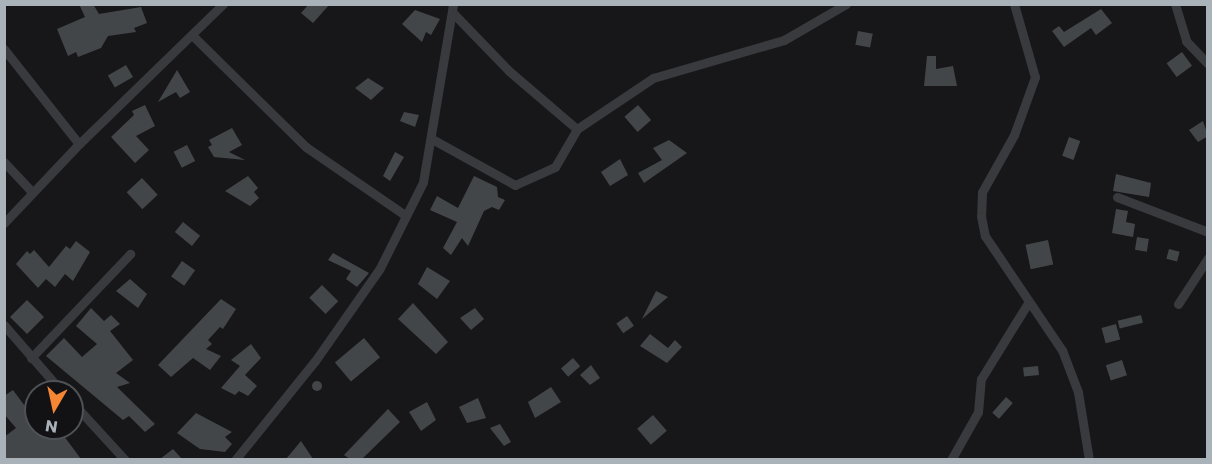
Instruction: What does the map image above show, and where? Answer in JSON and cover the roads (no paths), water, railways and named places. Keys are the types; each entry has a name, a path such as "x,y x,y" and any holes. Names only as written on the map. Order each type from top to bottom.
{"street":[{"path":"4,223 79,144 194,37 224,4"},
{"path":"432,139 515,185 555,167 577,129 653,78 784,40 846,4"},
{"path":"1014,4 1035,77 1014,135 982,192 981,216 985,236 1028,303 1042,316 1062,350 1078,392 1089,459"},
{"path":"1175,4 1186,41 1208,64"},
{"path":"453,8 509,70 577,129"},
{"path":"235,459 315,361 374,277 423,182 432,139 445,37 453,8"},
{"path":"194,37 306,147 405,215"},
{"path":"4,50 79,144"},
{"path":"4,162 33,193"},
{"path":"1117,197 1208,232"},
{"path":"31,358 130,254"},
{"path":"1178,304 1208,258"},
{"path":"951,459 978,412 981,379 1028,303"},
{"path":"4,325 51,380"},
{"path":"84,415 125,459"}]}
